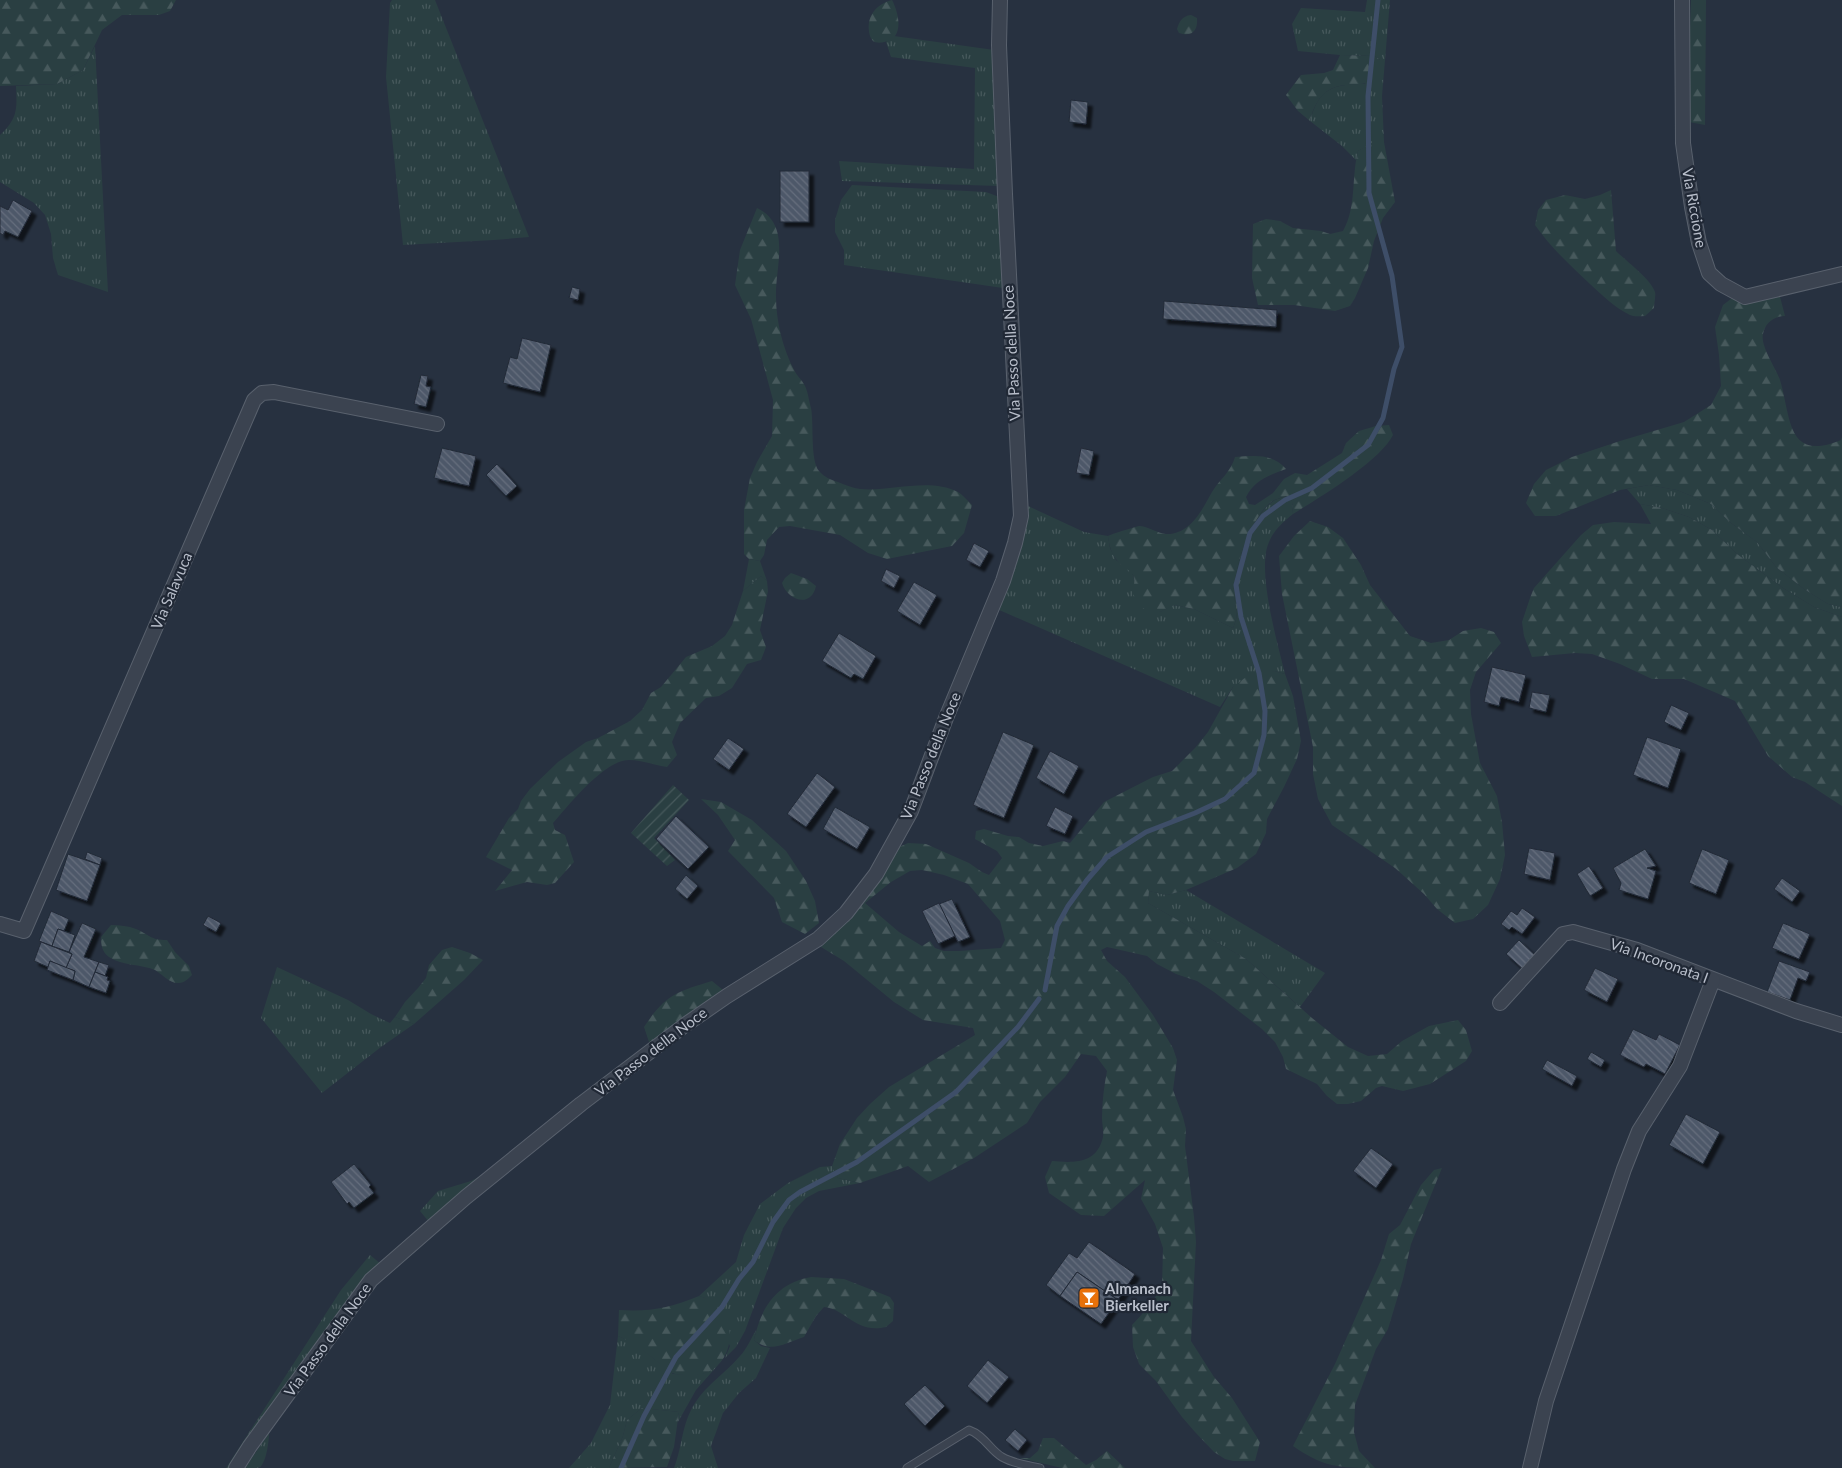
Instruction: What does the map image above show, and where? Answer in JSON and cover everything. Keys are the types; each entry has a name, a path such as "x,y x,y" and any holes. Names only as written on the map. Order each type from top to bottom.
{"street":[{"name":"Via Passo della Noce","path":"236,1468 371,1280 466,1197 581,1104 699,1016 818,939 846,913 876,874 911,811 946,718 1003,581 1021,516 999,45 1000,0"},
{"name":"Via Riccione","path":"1682,0 1684,143 1692,207 1699,243 1709,273 1720,284 1745,297 1842,274"},
{"name":"Via Salavuca","path":"0,924 24,931 254,400 262,393 274,392 437,424"},
{"name":"Via Incoronata I","path":"1500,1003 1563,934 1574,932 1637,950 1796,1011 1842,1025"},
{"path":"1530,1468 1546,1401 1624,1169 1639,1130 1680,1066 1713,980"}],"lane":[{"path":"907,1468 969,1430 977,1433 1001,1457 1014,1463 1040,1468"}],"green space":[{"path":"0,0 176,0 170,11 159,15 122,15 102,30 83,70 57,84 0,86"},
{"path":"392,0 435,0 529,237 403,245 386,77 390,3"},
{"path":"892,0 897,12 898,31 891,40 882,43 874,42 869,32 871,15 882,4"},
{"path":"1367,0 1390,0 1382,96 1384,142 1373,143 1358,151 1356,160 1342,146 1310,121 1318,101 1323,95 1336,87 1365,84 1380,60 1375,56 1298,51 1292,24 1301,8 1365,12"},
{"path":"1691,0 1706,0 1705,125 1689,122 1688,90"},
{"path":"1191,15 1197,18 1195,30 1187,34 1179,33 1177,29 1180,22 1183,18"},
{"path":"894,36 994,50 999,186 842,181 839,161 974,169 975,68 891,57 886,42"},
{"path":"95,46 108,292 58,275 53,258 51,234 45,215 34,203 0,182 0,135 6,129 15,113 16,86 57,84 83,70"},
{"path":"1340,55 1375,56 1380,60 1381,71 1378,77 1365,84 1339,86 1331,89 1317,102 1310,121 1298,111 1286,95 1301,75 1324,73 1333,70"},
{"path":"1373,142 1384,142 1395,202 1383,218 1374,241 1368,268 1350,306 1335,311 1294,305 1258,305 1252,278 1253,224 1266,219 1280,221 1293,228 1321,231 1330,234 1343,231 1352,202 1358,151"},
{"path":"852,185 986,192 1002,198 1003,288 844,265 844,250 835,232 835,220 841,200"},
{"path":"1611,190 1616,251 1644,276 1655,292 1654,308 1645,316 1630,315 1609,301 1561,256 1535,225 1538,210 1546,200 1565,195 1585,199"},
{"path":"757,208 768,215 775,225 778,236 779,260 776,306 779,325 783,344 790,362 808,394 812,415 816,466 823,475 830,479 860,489 922,485 946,488 958,492 972,505 964,533 952,546 887,559 868,553 840,535 790,526 779,527 767,540 764,555 760,561 749,559 744,554 744,510 750,478 772,436 773,400 751,319 735,285 740,250"},
{"path":"1779,293 1785,316 1777,317 1768,323 1764,330 1763,339 1766,351 1780,380 1794,432 1800,441 1810,445 1823,446 1841,440 1842,437 1842,607 1828,604 1804,589 1776,567 1757,542 1731,523 1711,504 1677,490 1649,485 1620,490 1556,516 1535,516 1526,503 1534,484 1546,470 1572,457 1684,422 1711,405 1721,386 1715,327 1723,305 1736,295"},
{"path":"1389,425 1393,435 1386,445 1363,467 1333,489 1293,514 1292,501 1286,496 1273,501 1263,510 1250,531 1240,558 1234,594 1237,614 1233,628 1194,609 1174,605 1160,612 1141,608 1132,592 1134,585 1133,575 1114,557 1108,536 1140,526 1166,534 1182,530 1194,520 1228,472 1235,457 1256,456 1269,458 1275,460 1286,469 1263,479 1253,486 1246,497 1249,504 1255,505 1273,493 1284,479 1295,473 1307,475 1342,453 1346,443 1359,431 1376,426"},
{"path":"1649,485 1677,490 1711,504 1731,523 1757,542 1776,567 1804,589 1828,604 1842,607 1842,617 1814,607 1783,588 1737,554 1712,530 1689,517 1662,508 1640,504 1627,489"},
{"path":"1286,496 1292,501 1293,514 1279,526 1269,542 1265,570 1273,626 1285,674 1274,671 1233,687 1220,707 997,609 1017,556 1028,506 1084,532 1108,536 1110,548 1116,560 1132,572 1135,582 1160,612 1173,605 1194,609 1233,628 1237,614 1234,594 1237,570 1250,531 1264,509 1273,501"},
{"path":"1640,504 1662,508 1689,517 1712,530 1737,554 1783,588 1814,607 1842,617 1842,806 1805,782 1792,777 1768,756 1735,701 1684,679 1652,679 1620,664 1592,654 1575,653 1532,657 1524,636 1522,622 1534,588 1581,535 1593,525 1614,522 1651,524"},
{"path":"1310,521 1328,527 1343,538 1361,565 1370,585 1410,636 1431,643 1449,640 1463,631 1481,628 1494,632 1501,643 1476,672 1470,690 1471,714 1480,763 1497,796 1505,855 1500,879 1488,905 1473,919 1455,923 1437,909 1424,894 1395,868 1332,825 1318,799 1313,774 1313,747 1282,594 1279,556 1294,536"},
{"path":"749,559 760,561 767,581 761,576 743,591"},
{"path":"791,573 807,579 816,586 809,598 799,600 785,589 782,583"},
{"path":"761,576 767,581 768,591 760,630 766,647 761,660 747,664 732,688 719,696 706,698 680,723 672,742 677,755 667,767 634,760 619,762 609,767 587,785 553,823 555,830 565,835 574,862 555,883 547,885 527,882 495,891 512,870 486,857 509,818 518,809 521,801 530,789 558,762 586,742 598,738 630,721 642,710 651,693 661,687 686,657 712,646 725,636 732,625 743,591"},
{"path":"1274,671 1285,674 1293,696 1301,741 1297,759 1267,819 1266,833 1256,854 1237,868 1186,890 1167,895 1149,891 1148,903 1246,959 1312,1018 1348,1047 1368,1056 1387,1054 1402,1041 1429,1026 1458,1020 1466,1030 1472,1051 1466,1061 1430,1084 1403,1091 1382,1086 1376,1088 1361,1101 1337,1104 1317,1084 1286,1069 1283,1057 1275,1042 1262,1029 1214,992 1197,981 1176,974 1157,964 1147,956 1107,947 1101,950 1107,961 1125,977 1153,1015 1173,1048 1177,1060 1173,1090 1186,1129 1185,1146 1196,1242 1191,1341 1214,1377 1232,1398 1260,1442 1255,1461 1233,1461 1225,1459 1214,1452 1195,1432 1156,1381 1139,1364 1133,1347 1132,1325 1162,1288 1163,1248 1155,1224 1141,1199 1145,1180 1104,1216 1081,1215 1049,1193 1045,1177 1052,1161 1084,1160 1096,1152 1100,1146 1103,1137 1102,1106 1107,1071 1096,1056 1081,1054 1065,1077 1040,1102 1027,1123 974,1158 929,1182 908,1166 860,1183 838,1178 832,1166 840,1144 857,1118 870,1104 889,1087 975,1035 973,1028 923,1020 894,1002 844,961 821,947 871,893 899,847 908,843 926,844 969,863 989,875 1002,858 997,851 975,839 976,831 984,829 1019,837 1029,843 1043,846 1063,841 1070,843 1104,802 1153,777 1172,771 1208,732 1233,687 1250,674","holes":["922,870 944,875 968,884 1000,921 1005,940 1001,948 944,951 935,948 930,941 922,946 899,932 865,903 891,882 910,871"]},
{"path":"673,785 689,800 654,838 675,860 667,866 631,833"},
{"path":"701,799 721,802 752,820 786,851 806,881 815,901 819,923 805,934 782,922 774,898 728,851 735,840 718,815"},
{"path":"1186,890 1325,973 1300,1007 1246,959 1148,903 1149,891 1167,895"},
{"path":"111,925 130,927 153,938 167,940 175,952 189,966 192,975 184,982 176,983 155,970 120,962 109,957 102,948 101,937"},
{"path":"452,947 483,960 464,980 414,1024 395,1017 405,1002 426,978 429,965 442,950"},
{"path":"277,967 348,1000 390,1023 395,1017 414,1024 322,1093 261,1018"},
{"path":"712,981 723,990 651,1048 644,1027 658,1008 665,1001 680,992"},
{"path":"832,1166 838,1178 860,1183 819,1191 806,1198 796,1208 783,1228 745,1331 736,1347 725,1358 730,1346 705,1298 699,1296 736,1262 744,1235 760,1204 788,1183 820,1167"},
{"path":"1442,1168 1411,1244 1388,1329 1376,1349 1355,1405 1354,1432 1359,1451 1375,1468 1341,1467 1313,1458 1293,1446 1335,1364 1381,1260 1389,1234 1400,1225 1421,1185 1434,1170"},
{"path":"488,1172 429,1222 420,1211 438,1191 471,1181"},
{"path":"370,1255 381,1264 231,1468 226,1468 341,1290"},
{"path":"811,1277 844,1279 890,1297 894,1303 893,1321 886,1327 867,1327 839,1312 824,1307 816,1316 804,1337 772,1347 760,1344 754,1340 761,1317 772,1298 789,1285"},
{"path":"699,1296 714,1303 724,1314 729,1327 729,1342 725,1355 717,1366 704,1373 678,1375 672,1373 641,1349 618,1336 619,1310 660,1308 679,1304"},
{"path":"756,1330 754,1340 761,1346 770,1348 756,1378 739,1393 723,1413 711,1446 718,1468 674,1468 690,1411 705,1390 729,1368 747,1347"},
{"path":"618,1336 633,1342 673,1374 693,1375 705,1373 718,1365 696,1390 678,1422 679,1412 642,1408 627,1420 623,1436 609,1468 569,1468 591,1443 610,1405"},
{"path":"642,1408 679,1412 674,1447 667,1467 609,1468 623,1436 627,1420"},
{"path":"269,1433 266,1453 261,1466 258,1468 245,1468"},
{"path":"1043,1438 1054,1438 1086,1465 1107,1451 1125,1468 1062,1468 1020,1458 1030,1458 1038,1451"}],"building":[{"path":"1071,100 1088,102 1086,124 1069,122"},
{"path":"780,171 809,171 809,222 780,222"},
{"path":"13,200 32,211 18,237 5,231 3,235 0,233 0,206 8,210"},
{"path":"572,287 580,289 578,300 569,298"},
{"path":"1164,301 1277,310 1276,327 1163,319"},
{"path":"522,338 551,345 540,392 503,383 510,357 517,359"},
{"path":"421,375 428,376 426,386 431,387 426,407 414,404"},
{"path":"442,448 476,456 469,486 434,478"},
{"path":"1081,448 1094,451 1089,475 1076,473"},
{"path":"497,464 517,486 506,496 486,475"},
{"path":"974,543 989,551 980,567 966,560"},
{"path":"886,569 900,576 894,588 881,581"},
{"path":"914,582 937,595 920,625 897,611"},
{"path":"839,633 876,656 863,679 854,674 851,678 822,661"},
{"path":"1492,667 1526,675 1519,702 1501,697 1499,706 1484,702"},
{"path":"1532,692 1550,695 1546,712 1529,708"},
{"path":"1671,705 1689,713 1681,730 1664,722"},
{"path":"1003,732 1034,745 1004,818 973,805"},
{"path":"1647,737 1681,749 1668,788 1633,775"},
{"path":"728,738 744,749 729,770 713,759"},
{"path":"1050,751 1079,766 1064,794 1036,778"},
{"path":"817,773 835,787 806,827 787,814"},
{"path":"835,807 870,827 857,849 823,829"},
{"path":"1055,807 1073,816 1065,834 1046,826"},
{"path":"676,816 709,847 688,869 656,839"},
{"path":"1529,848 1555,853 1550,880 1524,874"},
{"path":"1645,849 1656,866 1647,868 1656,871 1648,899 1619,890 1621,883 1613,868"},
{"path":"1702,849 1729,860 1716,894 1689,883"},
{"path":"87,852 102,858 100,865 85,859"},
{"path":"68,854 100,865 87,901 56,890"},
{"path":"1589,866 1603,888 1590,896 1577,874"},
{"path":"686,875 698,886 687,899 675,889"},
{"path":"1782,878 1800,891 1792,902 1774,889"},
{"path":"952,899 970,937 958,942 939,904"},
{"path":"939,903 955,936 938,944 922,911"},
{"path":"1522,908 1535,917 1522,934 1512,927 1509,930 1501,924 1511,911 1517,915"},
{"path":"51,911 69,919 64,931 58,929 52,946 39,941"},
{"path":"208,916 221,923 216,932 203,925"},
{"path":"82,923 96,929 84,957 99,962 89,987 73,980 75,971 66,968 72,954 69,952"},
{"path":"1783,923 1810,934 1799,959 1772,948"},
{"path":"58,929 75,935 69,952 52,946"},
{"path":"1519,940 1537,957 1525,971 1506,954"},
{"path":"41,942 72,954 66,968 50,961 48,967 34,961"},
{"path":"50,961 75,971 73,980 47,970"},
{"path":"1779,961 1810,972 1806,981 1798,978 1790,1000 1767,992"},
{"path":"99,962 109,965 105,976 95,972"},
{"path":"1595,968 1618,979 1607,1002 1584,990"},
{"path":"95,972 108,977 107,980 110,981 106,993 89,987"},
{"path":"1633,1029 1656,1040 1659,1034 1680,1045 1665,1074 1646,1064 1644,1067 1620,1055"},
{"path":"1591,1052 1605,1060 1601,1067 1587,1059"},
{"path":"1547,1060 1577,1076 1572,1086 1542,1069"},
{"path":"1686,1114 1720,1132 1703,1164 1669,1145"},
{"path":"1371,1148 1393,1164 1376,1188 1353,1171"},
{"path":"354,1164 371,1185 369,1187 374,1193 354,1208 349,1202 347,1204 331,1182"},
{"path":"1089,1242 1135,1274 1118,1300 1077,1272 1060,1296 1046,1285 1069,1253 1077,1258"},
{"name":"Almanach Bierkeller","path":"1077,1272 1118,1300 1101,1324 1060,1296"},
{"path":"988,1360 1009,1377 987,1403 967,1386"},
{"path":"925,1385 945,1406 925,1426 904,1404"},
{"path":"1015,1429 1027,1440 1018,1451 1005,1440"}],"waterway":[{"path":"1045,990 1057,926 1068,906 1107,857 1146,832 1225,799 1254,773 1264,735 1265,711 1259,673 1241,617 1236,585 1250,533 1263,516 1285,500 1312,488 1368,445 1383,418 1394,369 1402,347 1392,276 1369,193 1368,96 1378,0"},
{"path":"621,1468 644,1416 676,1357 722,1307 739,1279 753,1262 773,1222 789,1200 800,1192 857,1162 956,1092 1018,1027 1039,999"}],"place":[{"name":"Almanach Bierkeller","path":"1089,1298"}]}
